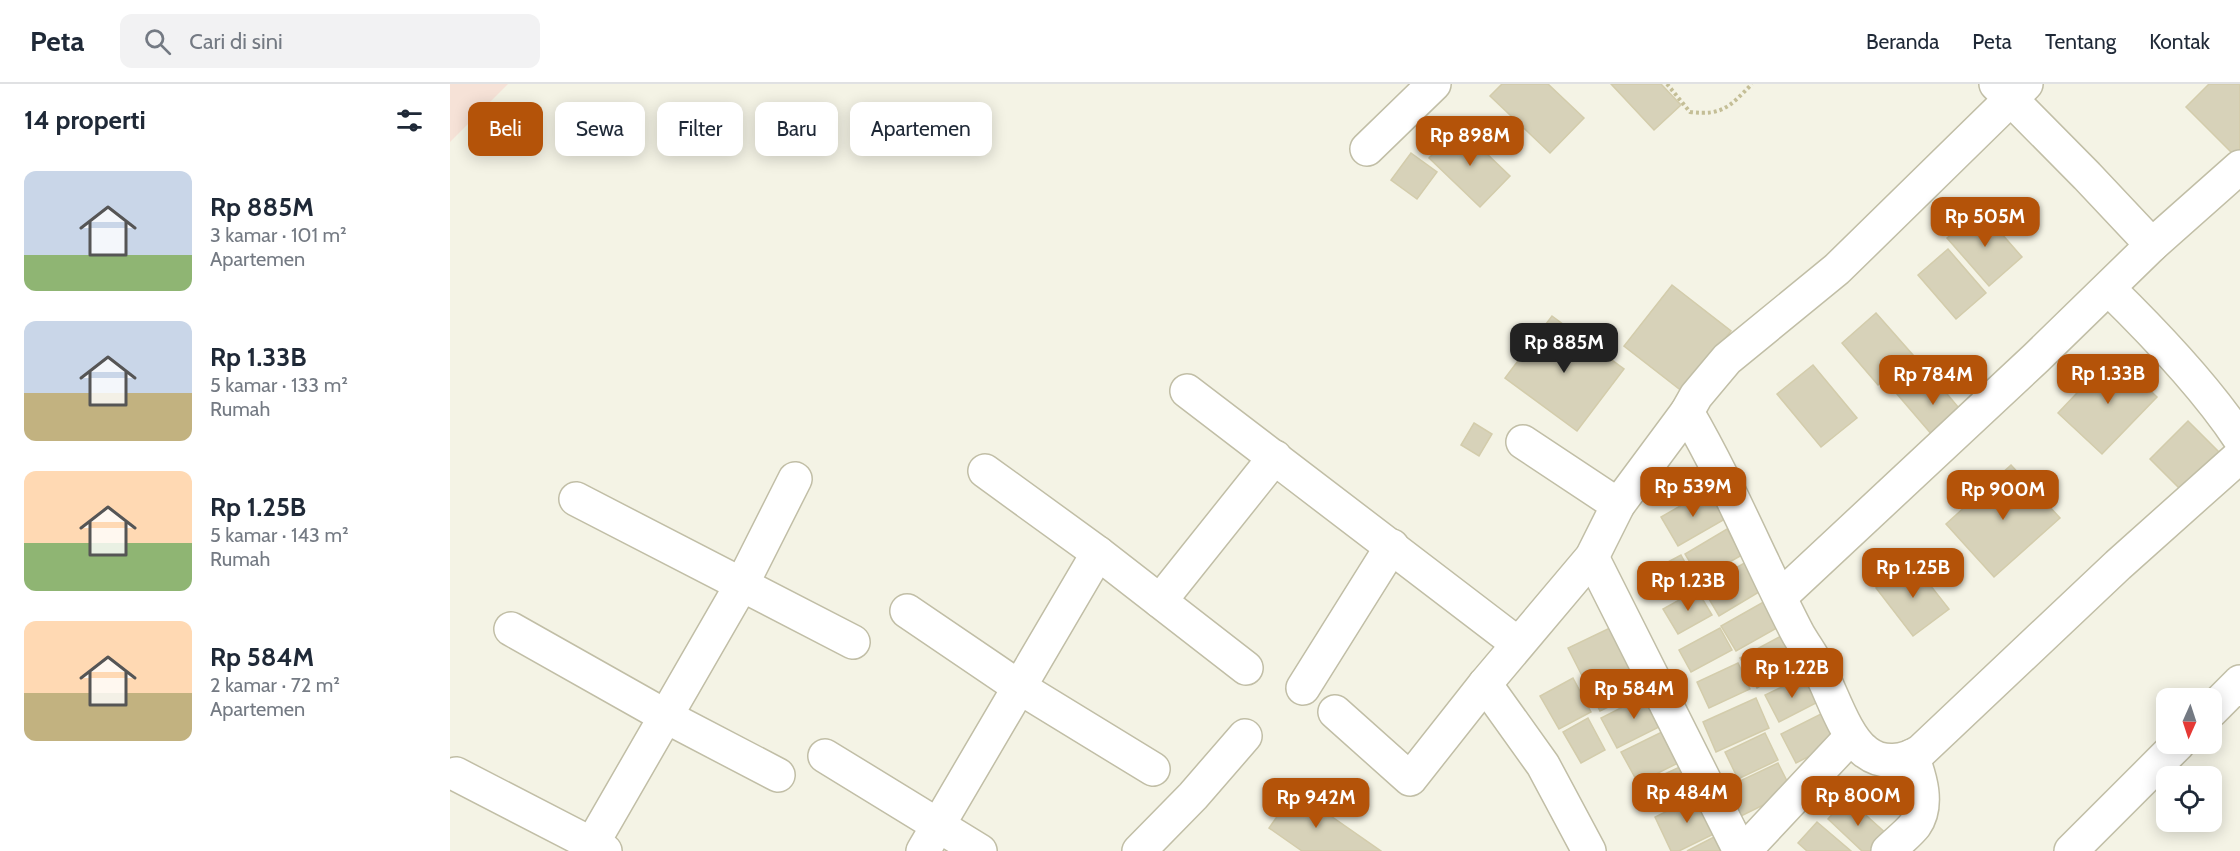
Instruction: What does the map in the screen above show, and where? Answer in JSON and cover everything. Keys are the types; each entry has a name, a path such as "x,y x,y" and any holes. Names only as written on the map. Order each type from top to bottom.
{"street":[{"path":"1367,149 1434,84"},
{"path":"1335,712 1410,779 1485,684 1592,557 1618,505 1687,412 1696,396 1727,359 1837,269 2010,89 2151,245"},
{"path":"1780,597 2109,289 2151,245 2240,167"},
{"path":"2109,289 2171,354 2228,422 2240,440"},
{"path":"1187,392 1518,644"},
{"path":"1687,412 1711,454 1780,597 1839,710 1850,738 1867,754 1881,760 1904,759 1912,756 1936,737 2118,565 2240,456"},
{"path":"1523,442 1618,505"},
{"path":"1160,601 1275,457"},
{"path":"986,471 1098,553 1246,668"},
{"path":"456,774 595,849 742,584 795,478"},
{"path":"576,500 853,642"},
{"path":"1303,688 1392,546"},
{"path":"930,838 1098,553"},
{"path":"1592,557 1742,851 1850,738"},
{"path":"907,611 1019,687 1153,770"},
{"path":"511,629 667,717 778,775"},
{"path":"2222,700 2240,682"},
{"path":"1485,684 1543,765 1589,851"},
{"path":"1139,851 1193,796 1245,736"},
{"path":"2071,851 2168,754"},
{"path":"825,756 930,838 980,851"},
{"path":"1888,851 1916,823 1923,800 1920,777 1912,756"}],"path":[{"path":"1667,84 1690,112 1708,114 1730,106 1752,84"}],"shaded area":[{"path":"450,84 508,84 490,102 468,102 468,124 450,142"}],"building":[{"path":"1502,84 1548,84 1584,118 1550,153 1490,96"},
{"path":"1611,84 1661,84 1681,105 1654,130"},
{"path":"2209,84 2240,84 2240,152 2235,156 2186,107"},
{"path":"1459,127 1510,176 1480,207 1429,158"},
{"path":"1411,153 1437,172 1417,199 1391,180"},
{"path":"1980,209 2022,257 1989,286 1947,238"},
{"path":"1948,249 1986,293 1956,319 1918,275"},
{"path":"1672,285 1731,331 1683,392 1624,346"},
{"path":"1876,313 1913,355 1878,385 1842,343"},
{"path":"1552,316 1624,369 1577,431 1505,378"},
{"path":"2113,355 2157,397 2102,454 2058,413"},
{"path":"1813,365 1857,418 1821,447 1777,394"},
{"path":"1927,370 1968,419 1939,443 1897,394"},
{"path":"2188,421 2221,454 2183,492 2150,459"},
{"path":"1474,423 1492,434 1479,456 1461,445"},
{"path":"2011,465 2060,518 1994,577 1946,524"},
{"path":"1708,490 1725,519 1678,546 1661,517"},
{"path":"1727,529 1742,555 1700,579 1685,554"},
{"path":"1681,555 1694,579 1658,599 1645,574"},
{"path":"1748,561 1764,589 1719,616 1702,587"},
{"path":"1912,562 1949,609 1913,636 1876,588"},
{"path":"1697,590 1712,615 1678,634 1663,609"},
{"path":"1767,600 1782,625 1736,651 1721,626"},
{"path":"1612,627 1644,690 1600,711 1568,648"},
{"path":"1720,628 1732,650 1691,672 1679,650"},
{"path":"1785,634 1802,663 1757,688 1740,658"},
{"path":"1738,663 1750,689 1709,708 1697,682"},
{"path":"1805,676 1818,702 1779,722 1765,695"},
{"path":"1573,678 1591,712 1559,729 1540,696"},
{"path":"1652,692 1667,723 1617,748 1601,718"},
{"path":"1756,698 1769,728 1716,752 1703,722"},
{"path":"1825,712 1840,741 1796,763 1781,734"},
{"path":"1588,718 1605,750 1581,763 1563,732"},
{"path":"1670,728 1686,759 1638,783 1621,752"},
{"path":"1765,733 1778,760 1738,779 1725,752"},
{"path":"1778,763 1792,791 1739,817 1725,788"},
{"path":"1684,765 1695,790 1657,808 1645,783"},
{"path":"1295,791 1381,851 1302,851 1269,828"},
{"path":"1702,794 1720,831 1679,851 1671,851 1655,817"},
{"path":"1847,798 1889,836 1875,851 1862,851 1828,819"},
{"path":"1817,822 1851,851 1807,851 1798,843"},
{"path":"1714,837 1721,851 1687,851"}]}
